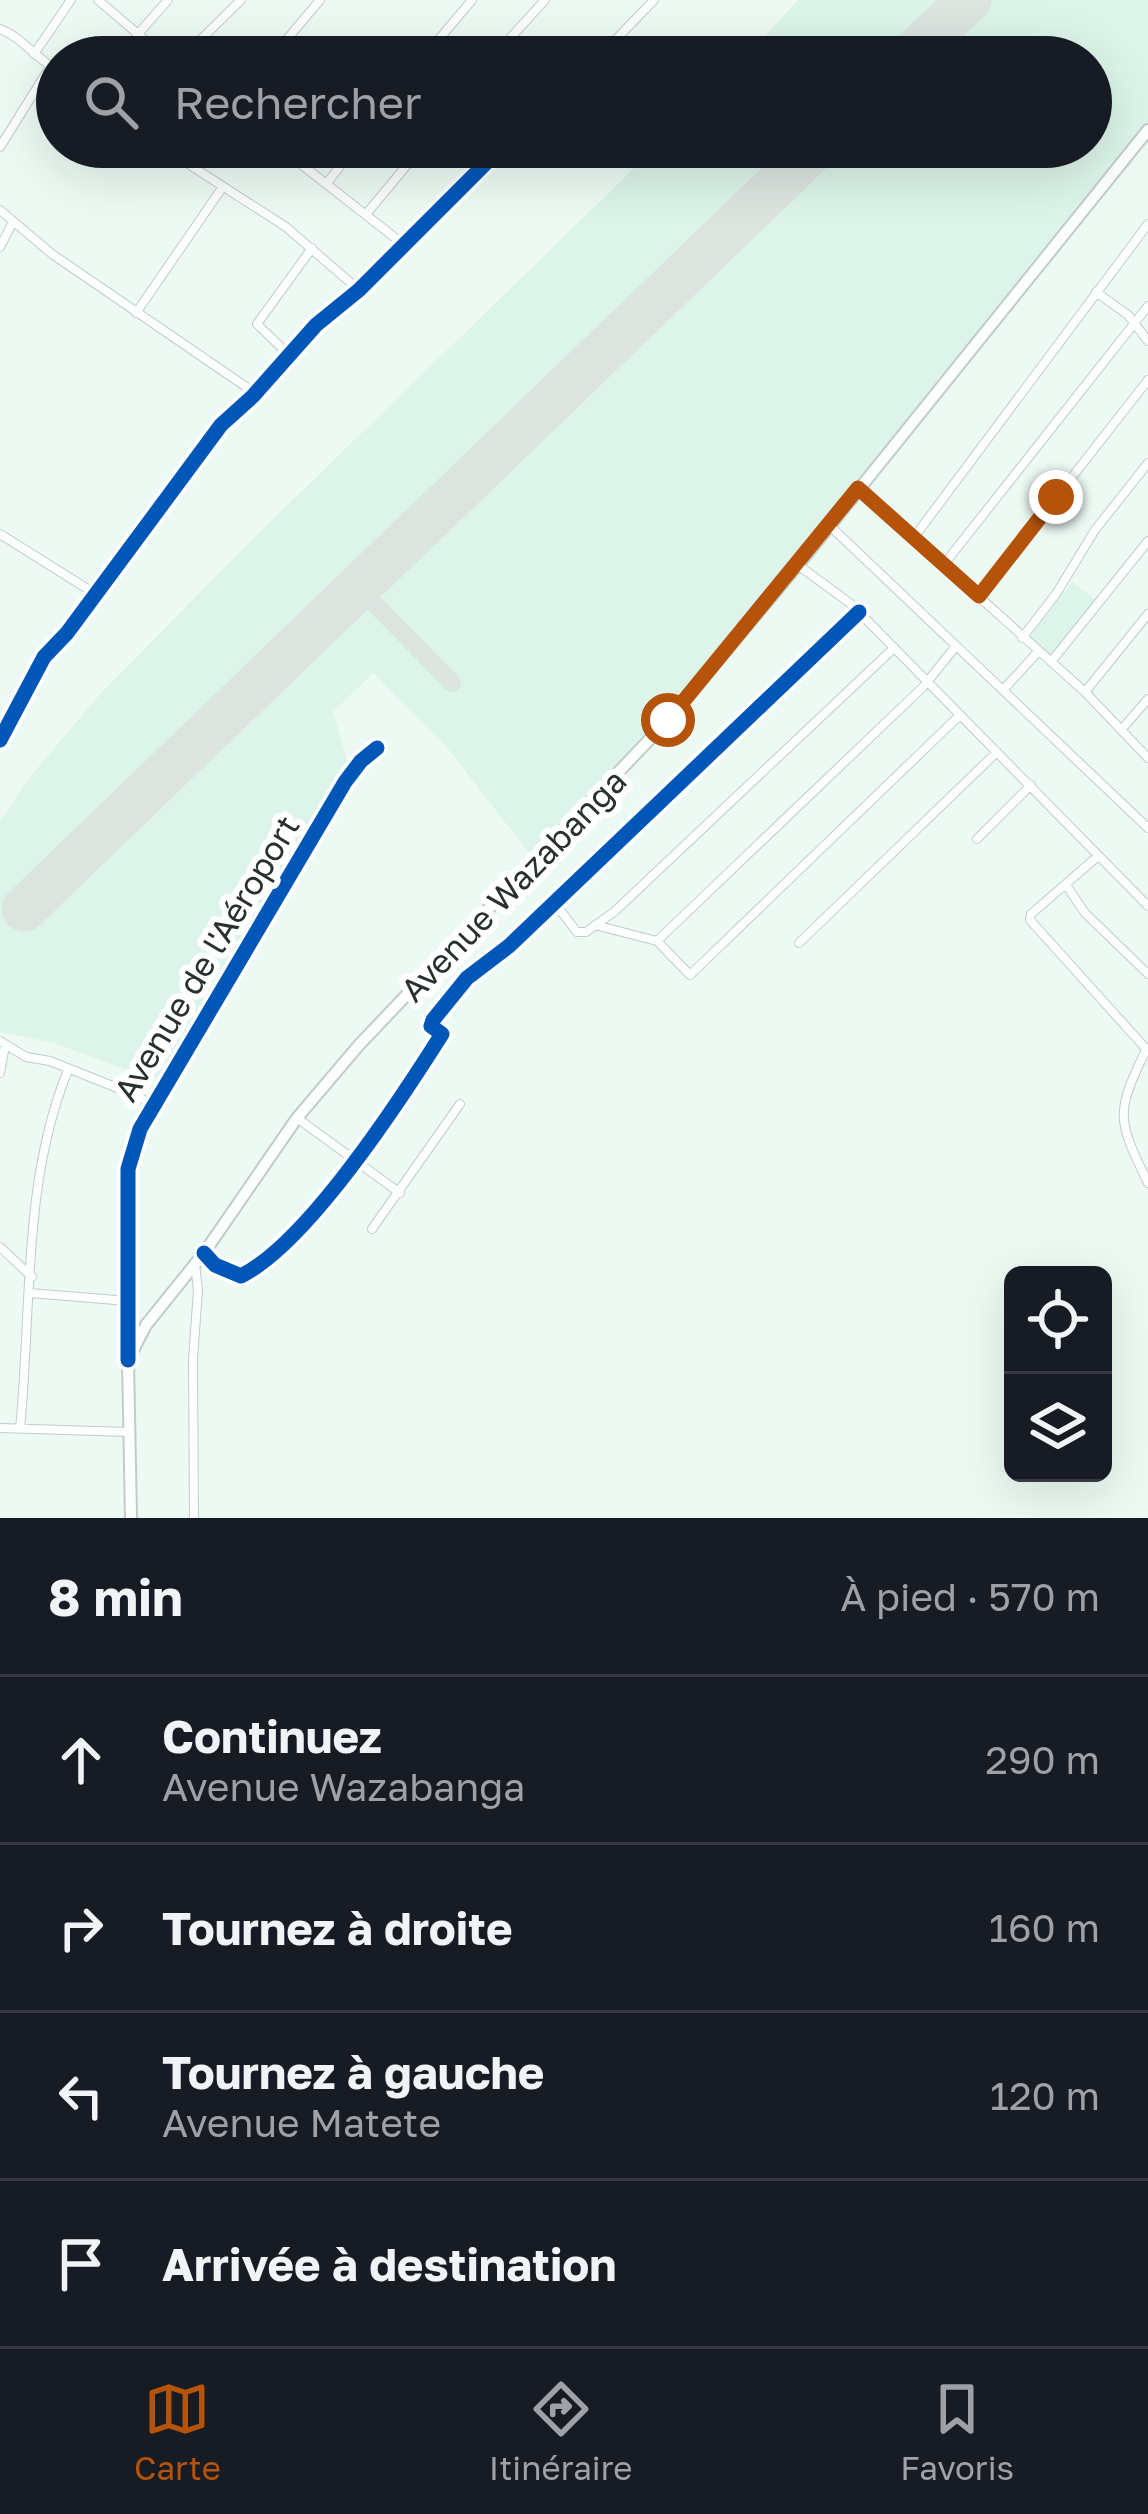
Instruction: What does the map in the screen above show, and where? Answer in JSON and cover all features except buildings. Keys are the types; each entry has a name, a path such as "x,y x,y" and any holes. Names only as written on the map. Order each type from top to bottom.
{"main road":[{"name":"Avenue Wazabanga","path":"128,1360 146,1325 200,1258 297,1118 359,1045 668,720 1148,130"},
{"path":"128,1360 130,1518"}],"street":[{"path":"46,36 70,0"},
{"path":"98,0 137,35 168,0"},
{"path":"204,36 241,0"},
{"path":"290,36 320,0"},
{"path":"442,36 472,0"},
{"path":"512,36 545,0"},
{"path":"619,36 654,0"},
{"path":"0,29 34,54 36,51"},
{"path":"0,147 36,94"},
{"path":"193,168 275,219 359,290"},
{"path":"307,168 403,244"},
{"path":"327,183 339,168"},
{"path":"367,213 404,168"},
{"path":"0,740 44,657 201,448 316,325 359,290 481,168"},
{"path":"136,313 222,188"},
{"path":"0,209 136,313 256,393"},
{"path":"0,247 13,222"},
{"path":"915,536 1148,224"},
{"path":"289,355 257,323 312,248"},
{"path":"1096,292 1135,323 1148,341"},
{"path":"945,563 1148,306"},
{"path":"979,596 1148,380"},
{"path":"1022,638 1095,530 1148,463"},
{"path":"858,488 1085,692 1148,758"},
{"path":"830,526 1148,828"},
{"path":"0,534 94,593"},
{"path":"1051,662 1148,541"},
{"path":"798,565 859,612 1148,906"},
{"path":"194,1518 193,1359 200,1258 246,1275 293,1233 407,1090 442,1034 430,1024 467,978 495,958 859,612"},
{"path":"1085,692 1148,614"},
{"path":"657,941 956,646"},
{"path":"553,901 577,932 595,925 894,647"},
{"path":"1003,690 1037,652"},
{"path":"1122,729 1148,699"},
{"path":"595,925 657,941 690,975 960,715"},
{"name":"Avenue de l'Aéroport","path":"128,1360 128,1168 140,1129 345,782 377,748"},
{"path":"799,943 997,752"},
{"path":"976,839 1031,784"},
{"path":"1097,857 1031,914 1030,920 1147,1051 1127,1089 1122,1123 1148,1183"},
{"path":"1066,885 1085,913 1148,974"},
{"path":"0,1073 3,1043 26,1057 140,1097 152,1107"},
{"path":"20,1429 37,1181 50,1114 68,1070"},
{"path":"372,1229 460,1104"},
{"path":"297,1118 400,1192"},
{"path":"0,1247 32,1277"},
{"path":"30,1293 128,1301"},
{"path":"0,1428 128,1432"}],"shaded area":[{"path":"798,0 1148,0 1148,125 659,727 532,857 442,741 373,673 333,712 348,764 162,1083 54,1043 0,1032 0,822 29,778 102,692 265,527 634,168 1112,168 1112,36 765,36"},
{"path":"1072,582 1097,601 1052,659 1027,640"}],"taxiway":[{"path":"358,587 452,683"}],"runway":[{"path":"931,36 969,0"},
{"path":"24,909 794,168"}],"cycle path":[{"path":"0,740 44,657 67,633 221,425 316,325 359,290 481,168"},
{"path":"204,1253 215,1265 241,1276 294,1233 351,1167 403,1095 442,1034 431,1026 433,1020 467,978 509,946 859,612"},
{"path":"128,1360 128,1169 140,1129 345,782 377,748"}],"route":[{"path":"668,720 858,488 979,596 1056,497"}]}
